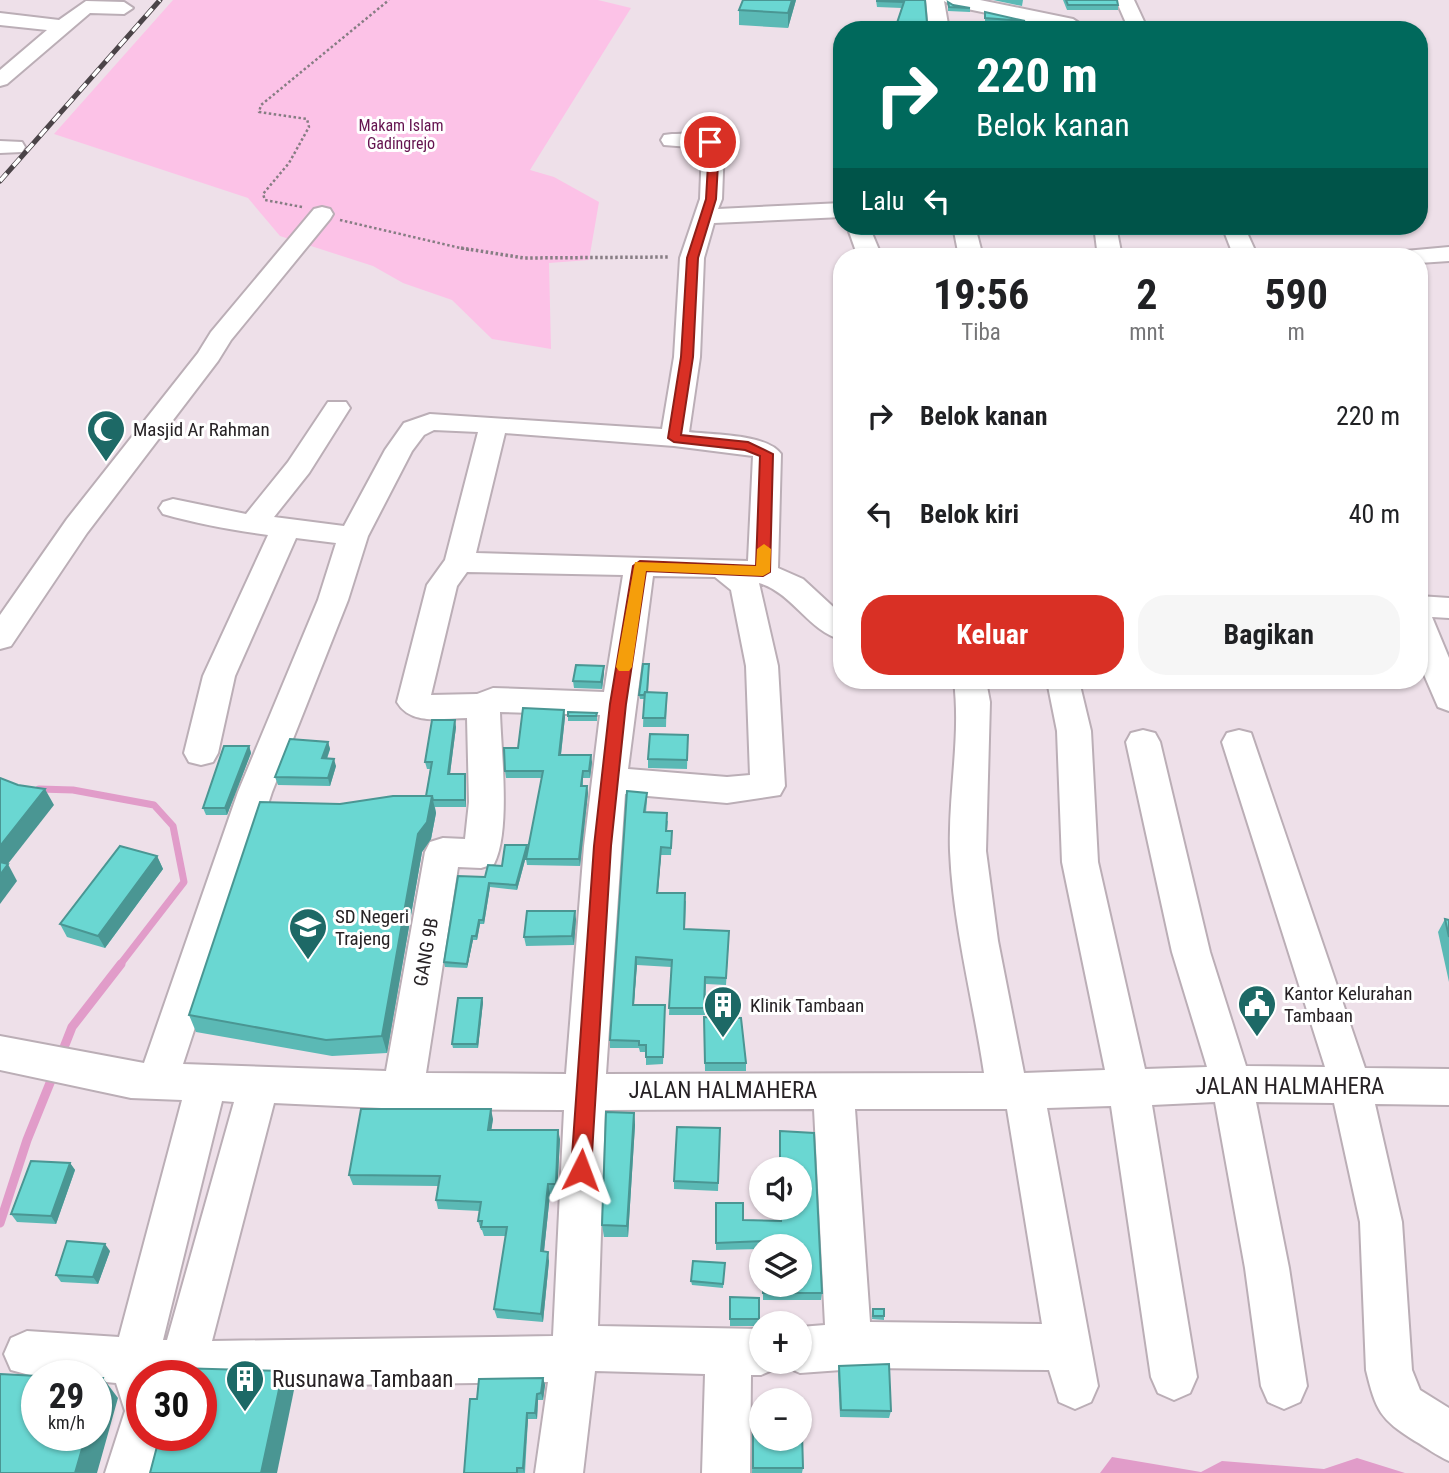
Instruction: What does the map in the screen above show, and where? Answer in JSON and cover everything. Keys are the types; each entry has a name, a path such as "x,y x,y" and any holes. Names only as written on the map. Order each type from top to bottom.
{"street":[{"path":"935,0 938,21"},
{"path":"953,0 1054,21"},
{"path":"1125,0 1135,21"},
{"path":"0,80 86,7 124,8"},
{"path":"0,19 63,26"},
{"path":"672,140 708,141 713,145 711,199 692,258 687,357 674,438"},
{"path":"704,217 833,210"},
{"path":"0,638 77,526 209,356 220,337 322,214"},
{"path":"1428,255 1449,254"},
{"path":"255,522 299,467 337,408"},
{"path":"157,1082 255,792 333,600 353,537 399,450 417,426 430,422 494,424 674,438 748,446 767,454 763,572"},
{"path":"494,424 459,562 442,585 413,702 418,707 483,706 493,700 618,704"},
{"path":"173,508 223,520 255,522 353,537"},
{"path":"201,753 219,676 286,527"},
{"path":"459,562 763,572 799,591 824,619 833,624"},
{"path":"559,1473 574,1353 585,1090 597,909 618,704 640,566"},
{"path":"610,780 727,790 768,786 762,666 756,629 745,585 725,570"},
{"path":"1428,607 1449,608"},
{"path":"1428,644 1449,699"},
{"path":"812,1350 849,1348 1071,1367 1016,1090 974,913 967,813 974,739 971,689"},
{"path":"1065,689 1074,731 1080,862 1129,1089 1174,1377"},
{"name":"GANG 9B","path":"403,1091 443,852 481,854 486,802 483,706"},
{"path":"1239,741 1350,1083 1381,1222 1390,1370 1394,1393 1403,1409 1427,1420 1449,1437"},
{"path":"1143,742 1191,952 1233,1084 1267,1268 1284,1386"},
{"name":"JALAN HALMAHERA","path":"29,1060 157,1082 403,1091 1016,1090 1350,1083 1449,1087"},
{"path":"159,1360 166,1243 206,1082"},
{"path":"164,1360 215,1246 259,1085"},
{"path":"833,1090 849,1348"},
{"path":"166,1243 215,1246"},
{"path":"217,1371 574,1353 745,1352 726,1473"},
{"path":"27,1354 126,1369"},
{"path":"128,1473 135,1451"}],"path":[{"path":"389,0 261,105 259,112 307,119 309,127 289,163 262,194 265,200 480,252 524,258 613,255 692,258"}],"green space":[{"name":"Makam Islam Gadingrejo","path":"173,0 598,0 631,8 530,170 554,177 599,202 589,260 549,263 551,349 492,339 452,300 403,283 373,266 280,236 248,198 54,134"}],"shaded area":[{"path":"1112,1457 1201,1472 1222,1461 1324,1469 1357,1458 1405,1473 1100,1473"}],"building":[{"path":"743,0 792,0 788,13 739,10"},
{"path":"925,0 927,21 898,21 904,2 877,1"},
{"path":"1066,0 1117,0 1118,5 1068,5"},
{"path":"948,2 953,5 970,8 949,7"},
{"path":"985,12 1025,21 985,18"},
{"path":"643,664 649,664 647,692 639,695"},
{"path":"576,665 604,666 601,682 573,681"},
{"path":"645,692 667,693 665,718 643,718"},
{"path":"523,708 564,710 559,755 591,755 589,771 583,771 581,786 587,786 579,859 526,859 543,771 505,771 504,748 518,748"},
{"path":"568,712 597,713 596,716 568,716"},
{"path":"432,720 455,720 448,774 465,774 465,800 433,800 432,796 426,796 432,762 425,762"},
{"path":"650,734 688,735 687,760 648,759"},
{"path":"290,739 328,742 322,758 334,759 328,778 275,777"},
{"path":"224,746 249,746 225,808 203,808"},
{"path":"0,778 18,785 45,789 0,846"},
{"path":"627,791 647,793 644,812 667,813 666,831 672,831 671,848 661,847 657,893 685,893 684,929 729,931 726,978 705,977 704,1008 669,1008 672,960 636,957 633,1005 665,1005 663,1057 646,1057 646,1045 639,1045 639,1041 610,1040"},
{"name":"SD Negeri Trajeng","path":"393,796 432,796 427,822 418,834 382,1036 326,1040 189,1015 260,802 340,804"},
{"path":"505,845 527,845 516,885 489,883 483,920 479,920 476,936 472,936 467,964 444,962 458,876 485,877 488,865 502,866"},
{"path":"120,846 157,856 98,936 60,924"},
{"path":"0,862 8,864 0,875"},
{"path":"527,911 575,911 572,936 524,937"},
{"path":"1445,919 1449,920 1449,937"},
{"path":"458,998 482,998 477,1044 452,1044"},
{"name":"Klinik Tambaan","path":"704,1017 741,1018 746,1063 705,1063"},
{"path":"361,1109 491,1109 488,1130 558,1130 556,1184 548,1184 541,1251 548,1252 541,1314 494,1309 507,1227 481,1227 482,1221 478,1221 481,1202 436,1200 440,1176 349,1175"},
{"path":"606,1112 634,1113 627,1226 602,1225"},
{"path":"677,1127 720,1128 718,1183 674,1181"},
{"path":"780,1131 814,1133 822,1293 812,1293 812,1234 749,1234 749,1242 716,1243 716,1203 743,1203 743,1220 812,1220 812,1157 780,1157"},
{"path":"31,1161 70,1163 51,1216 11,1214"},
{"path":"67,1241 105,1244 93,1277 56,1275"},
{"path":"693,1261 725,1263 723,1284 691,1281"},
{"path":"730,1297 759,1298 759,1311 749,1311 749,1319 730,1319"},
{"path":"873,1309 884,1309 884,1316 873,1316"},
{"path":"889,1364 891,1411 841,1410 839,1366"},
{"name":"Rusunawa Tambaan","path":"217,1369 283,1371 261,1473 150,1473 156,1451 217,1451"},
{"path":"0,1374 21,1375 21,1451 81,1451 75,1473 0,1473"},
{"path":"543,1378 541,1393 537,1394 535,1413 527,1413 523,1468 517,1468 517,1473 464,1473 470,1399 477,1399 479,1379"},
{"path":"753,1451 803,1451 803,1468 753,1468"}],"waterway":[{"path":"39,789 73,790 154,805 173,826 184,882 119,966"},
{"path":"61,1055 72,1027 121,964"},
{"path":"0,1223 27,1140 54,1073"}],"railway":[{"path":"0,181 160,0"}],"slow traffic":[{"path":"624,667 640,566 763,572 764,549"}],"place":[{"name":"Masjid Ar Rahman","path":"106,463"},
{"name":"SD Negeri Trajeng","path":"308,961"},
{"name":"Kantor Kelurahan Tambaan","path":"1257,1038"},
{"name":"Klinik Tambaan","path":"723,1039"},
{"name":"Rusunawa Tambaan","path":"245,1413"}],"route":[{"path":"581,1170 602,846 618,704 640,566 763,572 767,454 761,449 748,446 674,438 679,421 687,357 693,288 692,258 711,199 714,147 710,142"}]}
